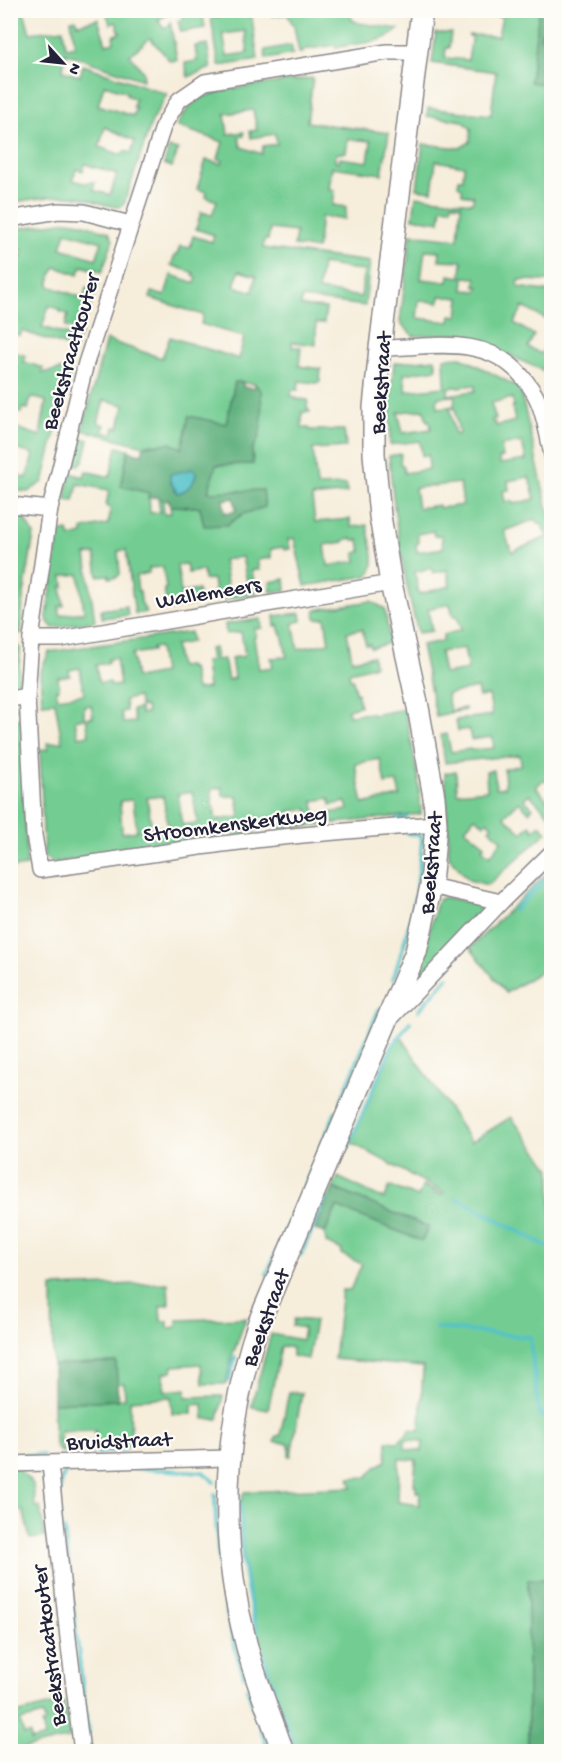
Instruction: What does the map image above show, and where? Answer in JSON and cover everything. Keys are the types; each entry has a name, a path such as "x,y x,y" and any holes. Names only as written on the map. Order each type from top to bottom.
{"street":[{"name":"Beekstraat","path":"283,1752 246,1643 236,1594 229,1546 228,1458 243,1374 259,1322 416,952 431,886 436,824 430,769 391,583 380,516 374,454 374,406 380,348 422,10"},
{"name":"Beekstraatkouter","path":"40,870 34,835 27,696 31,639 50,509 86,363 164,124 179,100 205,82 387,52 418,52"},
{"path":"10,219 58,211 84,212 130,224"},
{"path":"380,348 471,346 498,356 520,375 538,400 552,455"},
{"path":"10,505 50,509"},
{"name":"Wallemeers","path":"31,639 61,639 391,583"},
{"path":"10,699 27,696"},
{"name":"Stroomkenskerkweg","path":"40,870 229,843 436,824"},
{"path":"385,1025 501,902 552,852"},
{"path":"431,886 501,902"},
{"name":"Bruidstraat","path":"10,1464 228,1458"},
{"name":"Beekstraatkouter","path":"50,1464 82,1752"}],"green space":[{"path":"10,11 24,11 30,33 63,29 66,48 75,46 71,20 76,19 78,24 98,19 106,44 114,42 113,36 120,33 116,22 110,24 106,11 178,11 169,12 158,20 164,29 170,25 170,21 177,60 170,61 150,38 130,55 144,73 143,80 65,53 63,71 80,76 83,65 167,94 152,121 124,204 120,207 66,196 13,202 10,184 10,43 12,43","holes":["104,85 127,92 126,95 135,99 133,107 136,108 133,116 98,105","105,127 135,141 131,153 124,151 122,155 99,147","85,164 117,174 110,195 93,190 95,182 84,183 73,180 76,169 83,171"]},
{"path":"189,11 202,11 205,28 181,32 178,21 183,20 182,15 189,14"},
{"path":"251,11 258,60 219,66 211,18 222,16 221,12","holes":["245,31 248,53 227,56 223,34"]},
{"path":"271,11 352,11 351,19 358,23 399,29 378,40 336,48 335,45 303,50 303,53 299,53 294,26 287,14 272,16"},
{"path":"488,11 539,11 530,82 551,84 551,127 545,126 544,138 551,139 551,281 519,280 518,287 551,292 551,322 523,307 514,323 534,335 528,347 541,354 551,335 551,403 544,371 462,334 413,336 400,322 411,234 458,239 461,205 452,204 451,208 442,207 440,222 413,218 416,196 472,203 474,196 462,194 462,188 458,185 459,179 463,179 464,166 436,161 432,191 417,189 423,144 460,148 470,142 471,129 463,121 427,116 428,108 491,115 496,72 432,63 436,33 451,33 445,58 468,60 472,37 468,35 498,36 502,17 488,15","holes":["425,250 440,251 439,260 462,261 461,277 449,275 448,282 421,279","464,277 476,278 475,287 479,287 478,291 463,290","440,296 460,298 458,316 451,315 450,322 417,318 419,300 439,303"]},
{"path":"539,11 544,11 547,20 546,28 541,32 540,39 551,40 551,85 530,82"},
{"path":"544,11 551,11 551,40 540,40 547,20"},
{"path":"207,44 211,68 188,77 185,63 197,61 195,46"},
{"path":"291,45 293,54 266,59 265,50"},
{"path":"313,78 307,122 389,133 382,174 332,167 329,189 335,190 333,205 346,207 345,219 321,217 317,249 294,246 296,232 270,229 268,240 264,240 263,248 370,262 365,306 302,298 301,306 326,308 324,323 316,323 316,345 292,342 292,347 301,347 299,366 321,369 320,382 299,381 298,390 292,390 291,396 308,400 307,408 310,412 302,412 302,428 344,430 346,447 313,449 317,486 346,485 347,493 312,497 315,522 350,519 351,527 367,525 373,559 371,572 367,576 305,586 294,538 288,539 290,549 284,550 283,547 271,549 271,558 257,560 259,570 252,570 256,594 216,601 213,579 204,580 203,570 188,573 186,564 177,565 181,593 198,590 200,603 168,610 163,567 149,568 149,573 136,576 141,602 146,612 135,614 126,550 118,551 120,574 109,578 109,575 98,576 95,554 86,555 95,621 53,628 47,617 59,533 68,531 70,537 83,534 83,529 108,524 111,508 106,506 109,490 78,484 74,501 65,500 70,473 84,477 86,471 110,477 117,447 129,449 121,486 149,493 150,513 160,512 158,497 163,501 164,514 171,513 170,506 200,507 204,525 227,525 243,514 263,490 208,493 215,465 253,464 252,450 259,437 255,384 235,382 226,425 182,448 152,444 144,446 82,430 106,340 162,358 170,337 239,359 244,337 201,324 203,315 150,298 152,292 165,296 171,275 195,283 197,277 193,275 194,273 171,265 180,246 190,248 193,236 212,242 214,235 196,229 201,212 212,215 217,201 206,197 207,192 197,189 206,160 222,164 223,161 218,159 223,142 176,126 191,106 206,96 270,83","holes":["253,110 257,130 250,131 251,138 275,134 277,144 263,146 262,154 241,147 239,137 244,136 244,132 228,134 225,114","348,139 371,141 368,162 340,158 339,162 335,161 336,154 346,152","322,264 364,271 361,297 318,290","239,271 256,276 253,292 234,286","104,400 124,405 119,428 115,427 113,434 103,432 105,425 98,423","352,538 359,540 361,552 355,553 357,561 328,566 325,545 344,542","242,557 248,586 228,589 223,560","79,574 84,612 60,615 59,606 64,606 61,587 64,587 63,576"]},
{"path":"169,148 178,150 172,167 164,164"},
{"path":"68,221 109,232 113,240 102,272 82,266 78,275 56,267 51,275 49,286 83,298 87,287 98,284 75,349 22,331 20,336 14,334 11,346 12,256 20,254 21,258 24,250 19,250 15,229","holes":["66,232 102,242 96,259 61,248","49,306 68,314 65,327 73,329 71,336 42,327"]},
{"path":"11,351 26,356 24,362 43,368 42,373 71,368 43,482 28,492 11,490 11,467 17,468 15,475 27,478 33,454 11,448 11,426 40,436 46,401 31,397 28,409 23,408 21,413 13,411 11,420"},
{"path":"461,357 520,388 547,506 552,517 551,589 548,588 545,596 550,601 543,604 551,623 551,779 546,782 543,780 536,787 551,804 551,817 529,794 524,799 533,808 529,812 519,802 504,816 522,833 530,825 534,830 540,825 547,832 488,885 469,880 449,857 445,773 456,771 457,793 487,790 486,771 494,770 496,788 505,787 504,769 521,765 520,755 445,763 441,735 447,734 451,752 494,748 492,737 471,740 469,729 458,731 456,720 492,715 489,695 479,697 477,688 447,694 450,711 465,708 465,710 436,716 421,645 443,641 443,635 461,630 457,616 453,616 450,604 428,609 432,631 418,633 400,546 389,456 401,454 400,464 403,465 404,473 429,469 428,455 422,456 420,441 390,445 390,404 394,363 435,359 437,369 404,374 406,391 445,387 444,358","holes":["475,385 475,391 448,395 448,388","455,396 454,406 438,408 439,397","512,398 515,421 496,426 492,419 496,419 491,403","455,408 459,434 455,435 450,409","424,410 427,421 430,421 431,429 403,433 398,412","522,442 526,460 500,464 499,458 503,457 501,446","529,477 535,499 513,504 512,501 505,502 503,491 509,490 508,481","460,483 463,505 418,508 415,488","536,519 538,523 541,523 547,537 512,552 504,531","433,531 434,536 441,535 443,548 417,552 416,544 419,543 417,534","431,568 433,573 447,570 450,586 419,594 415,572","464,648 468,670 444,674 440,652","475,817 484,824 487,821 492,826 489,829 502,840 490,856 482,849 485,845 465,829"]},
{"path":"235,382 243,382 243,387 254,388 255,384 261,391 262,419 259,437 252,450 253,464 216,465 208,492 263,490 265,507 243,514 227,525 204,526 200,507 170,506 169,500 163,501 158,497 148,498 149,493 121,486 128,451 142,454 144,446 170,443 182,448 189,416 226,424","holes":["234,498 236,511 225,513 223,500"]},
{"path":"79,437 89,440 84,460 79,465 72,464"},
{"path":"11,515 23,517 34,534 23,599 21,633 17,635 10,635 11,552 13,552 16,532 11,531"},
{"path":"285,579 286,590 271,592 270,582"},
{"path":"371,601 385,609 390,643 371,648 370,644 366,645 362,629 347,632 352,660 373,656 374,666 349,672 360,706 348,709 349,715 371,713 372,715 405,709 418,777 421,814 280,829 279,824 260,826 260,830 250,832 53,863 44,857 40,750 48,749 48,743 62,742 55,702 42,703 40,673 49,652 190,632 192,642 175,645 179,667 192,668 196,690 208,688 205,662 211,661 209,649 214,648 216,660 224,659 228,680 234,678 231,658 245,656 241,632 226,634 225,624 261,619 262,628 255,629 256,637 254,638 259,669 273,667 271,658 287,657 282,633 278,625 275,626 274,616 301,613 302,621 293,623 298,649 329,643 325,618 316,619 315,610","holes":["159,647 163,673 136,678 132,654 153,651 152,648","116,658 120,685 111,686 110,682 99,683 96,665 108,663 108,659","80,668 84,694 58,698 56,690 59,689 58,677 70,676 69,670","138,697 140,706 146,707 147,713 141,714 140,708 132,710 135,722 123,723 121,712 126,711 125,700","91,705 93,717 86,718 89,735 78,737 75,720 84,718 84,706","380,759 385,784 397,782 400,796 363,804 355,764","222,787 223,796 237,796 240,817 216,820 212,789","192,792 198,823 182,825 178,794","163,796 168,827 152,828 147,798","329,798 331,805 346,802 348,810 316,815 313,801","133,800 137,831 122,833 120,801","308,809 309,824 294,825 293,819 290,819 289,811"]},
{"path":"126,606 128,615 102,618 101,610"},
{"path":"17,645 20,649 18,692 11,693 11,648"},
{"path":"21,718 27,866 11,868 11,720"},
{"path":"551,869 551,965 506,993 470,948"},
{"path":"444,897 479,905 481,912 426,971 420,972 418,970 438,900"},
{"path":"400,1035 471,1142 511,1117 551,1169 551,1751 544,1751 545,1579 528,1581 528,1751 296,1751 269,1671 254,1616 244,1561 241,1502 244,1492 352,1487 349,1478 367,1477 376,1467 386,1461 387,1441 398,1442 408,1433 409,1429 420,1430 423,1367 334,1359 342,1290 350,1290 362,1264 341,1254 342,1250 326,1243 325,1233 337,1207 422,1241 428,1228 333,1188 338,1177 384,1199 390,1186 418,1197 423,1185 442,1195 444,1193 350,1142 392,1046","holes":["405,1441 423,1441 422,1451 405,1449","399,1459 416,1460 414,1485 416,1485 416,1492 420,1492 419,1505 398,1502"]},
{"path":"333,1188 428,1227 422,1241 337,1207 325,1233 315,1230"},
{"path":"168,1283 169,1305 160,1306 161,1321 168,1321 168,1328 177,1327 177,1320 246,1318 232,1357 226,1384 203,1384 201,1364 173,1366 172,1372 163,1373 165,1391 186,1389 186,1397 223,1396 218,1419 204,1419 203,1404 192,1405 192,1414 172,1414 171,1397 130,1400 131,1446 94,1452 60,1452 55,1445 53,1403 125,1398 124,1383 116,1384 116,1362 53,1365 52,1287","holes":["95,1430 95,1442 73,1443 73,1447 61,1448 60,1431"]},
{"path":"294,1319 315,1321 308,1359 292,1356 292,1348 281,1346 268,1410 251,1407 271,1334 302,1340 304,1328 292,1326"},
{"path":"116,1362 118,1400 53,1403 53,1365"},
{"path":"289,1392 302,1393 291,1456 289,1456 289,1443 274,1442 276,1436 280,1436"},
{"path":"17,1467 33,1484 35,1507 40,1507 45,1537 30,1539 23,1510 11,1513 10,1468"},
{"path":"546,1579 544,1751 528,1751 528,1580"},
{"path":"64,1702 70,1738 11,1751 11,1715","holes":["43,1715 45,1723 42,1724 45,1737 31,1741 30,1734 24,1735 20,1721"]}],"water":[{"path":"193,469 196,476 192,483 184,491 177,493 170,481 170,474"}],"waterway":[{"path":"10,709 20,708"},
{"path":"396,820 407,818"},
{"path":"393,979 412,911 421,858 420,835 407,833"},
{"path":"514,910 552,873"},
{"path":"419,1010 448,977"},
{"path":"341,1101 379,1009"},
{"path":"348,1147 392,1046 410,1022"},
{"path":"297,1204 336,1111"},
{"path":"301,1255 326,1198"},
{"path":"456,1198 552,1249"},
{"path":"267,1274 292,1215"},
{"path":"436,1328 530,1337 539,1416 552,1414"},
{"path":"229,1381 235,1358"},
{"path":"98,1453 125,1449"},
{"path":"10,1455 43,1455"},
{"path":"129,1468 203,1472 215,1482"},
{"path":"60,1490 63,1476 74,1469"},
{"path":"215,1494 222,1586 231,1631 244,1676"},
{"path":"240,1502 243,1562 257,1634 296,1752"},
{"path":"64,1530 90,1752"},
{"path":"247,1688 269,1752"}]}
